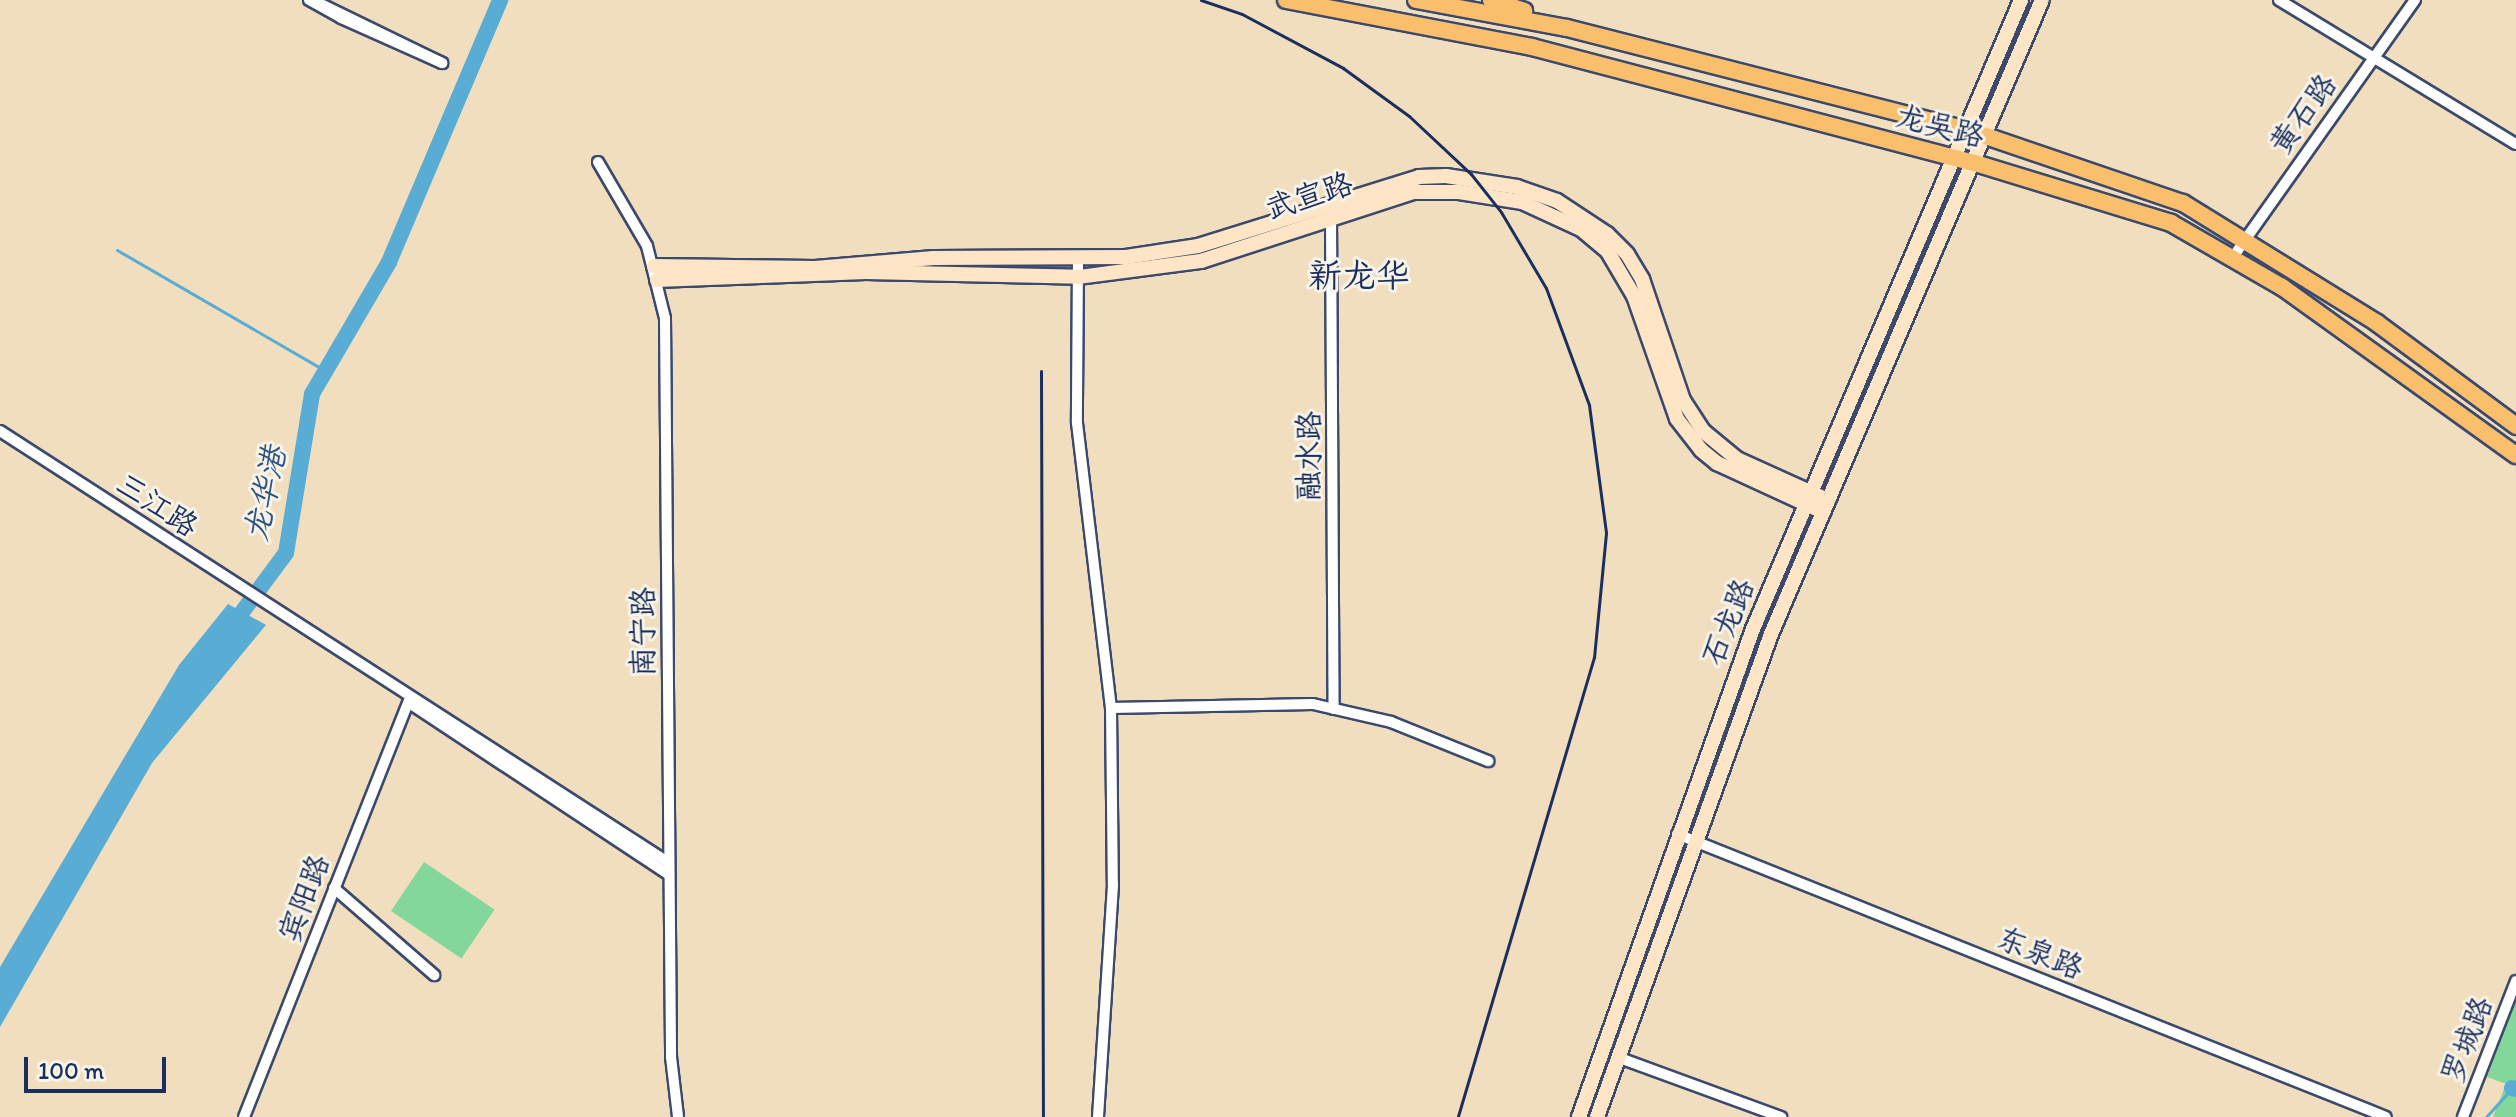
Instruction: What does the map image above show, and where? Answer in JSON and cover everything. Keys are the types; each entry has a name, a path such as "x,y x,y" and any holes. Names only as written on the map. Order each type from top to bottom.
{"main road":[{"name":"龙吴路","path":"1286,0 1532,47 1975,163 2171,223 2233,257 2516,455"},
{"name":"龙吴路","path":"1416,0 1567,28 1987,135 2183,203 2245,237 2377,323 2516,426"},
{"path":"1491,0 1567,28"},
{"name":"石龙路","path":"1579,1117 1677,834 1808,500 1956,159 2021,0"},
{"name":"石龙路","path":"1597,1117 1744,703 2042,0"},
{"path":"655,273 815,268 1005,256 1078,260 1174,252 1330,209 1404,181 1446,176 1517,187 1557,201 1607,234 1627,254 1642,279 1683,400 1703,431 1737,459 1808,500 1825,506"},
{"name":"武宣路","path":"655,273 866,272 1079,277 1201,261 1330,209"}],"street":[{"path":"311,0 442,63 341,18 311,0"},
{"path":"2279,0 2516,144"},
{"name":"黄石路","path":"2233,257 2415,0"},
{"name":"南宁路","path":"598,162 635,222 655,273 665,318 671,1057 678,1117"},
{"name":"融水路","path":"1330,209 1334,709"},
{"path":"1078,260 1077,423 1111,708 1113,885 1098,1117"},
{"name":"三江路","path":"0,431 410,697 418,697 669,863"},
{"name":"三江路","path":"410,697 414,706 669,875"},
{"name":"宾阳路","path":"244,1117 410,697"},
{"path":"1111,708 1313,704 1391,722 1488,761"},
{"name":"东泉路","path":"1677,834 2386,1117"},
{"path":"334,888 434,975"},
{"name":"罗城路","path":"2463,1117 2516,981"},
{"path":"1617,1057 1781,1117"}],"green space":[{"path":"424,862 494,910 461,958 391,911"},
{"path":"2516,1001 2516,1117 2493,1117 2506,1084 2487,1077"}],"water":[{"path":"228,604 266,625 152,763 0,1027 0,967 179,665"}],"waterway":[{"name":"龙华港","path":"231,627 286,553 312,394 389,262 500,0"},
{"path":"117,250 326,371"},
{"path":"2486,1117 2512,1088"},
{"path":"2512,1088 2516,1089"}],"railway":[{"path":"1201,0 1242,14 1343,68 1409,116 1471,174 1501,212 1546,288 1589,405 1606,533 1594,657 1458,1117"},
{"path":"1041,371 1043,1117"}],"district":[{"name":"新龙华","path":"1359,276"}]}
